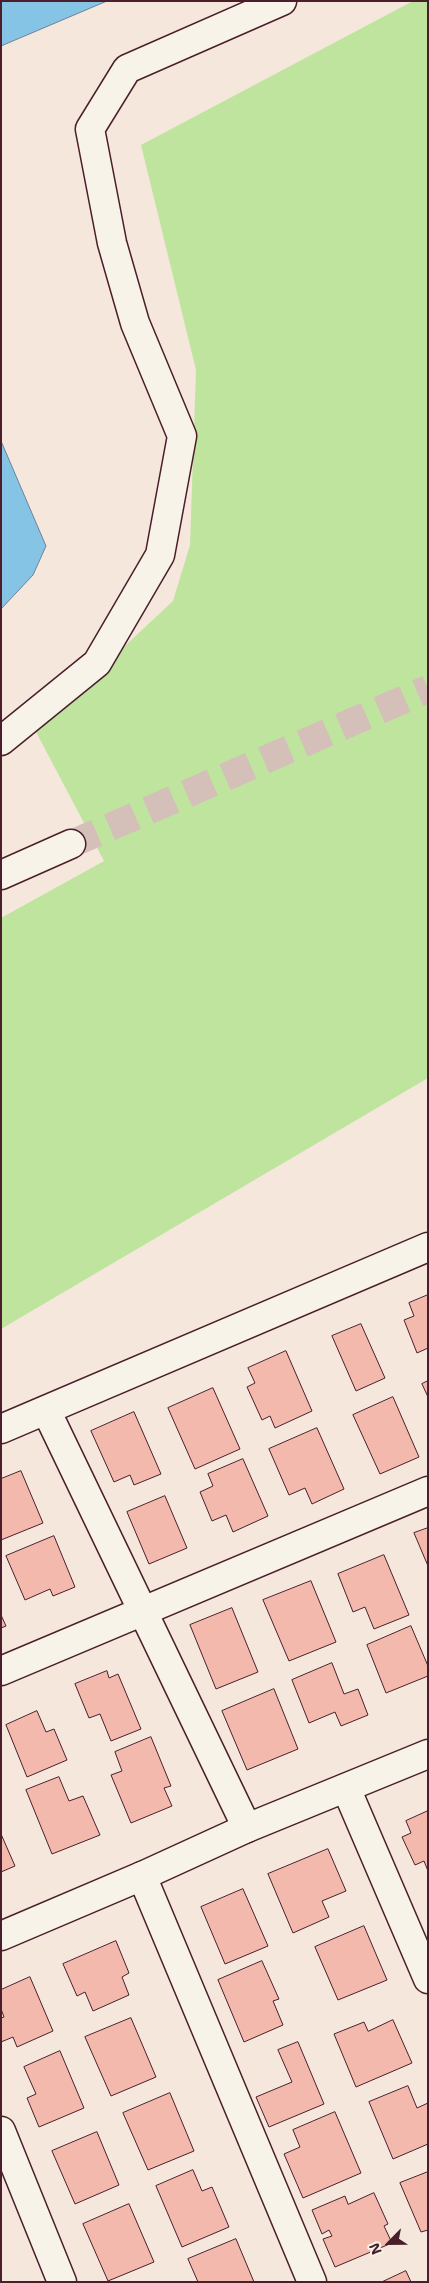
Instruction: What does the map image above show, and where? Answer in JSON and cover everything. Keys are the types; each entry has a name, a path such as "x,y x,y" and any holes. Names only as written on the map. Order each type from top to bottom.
{"main road":[{"path":"1,742 97,663 160,555 182,436 135,323 112,243 90,129 127,69 282,1"},
{"path":"1,876 71,844"},
{"path":"1,1429 428,1247"},
{"path":"46,1410 144,1610 247,1828"},
{"path":"1,1671 428,1491"},
{"path":"1,1936 142,1876 247,1828 428,1754"},
{"path":"346,1788 428,1979"},
{"path":"142,1876 312,2282"},
{"path":"1,2131 62,2282"}],"green space":[{"path":"413,1 428,1 428,1078 1,1329 1,918 104,861 35,730 173,601 190,545 196,370 141,145"}],"water":[{"path":"1,1 107,1 1,46"},
{"path":"1,441 46,546 33,575 1,609"}],"building":[{"path":"428,1295 428,1348 417,1353 404,1320 414,1316 409,1303"},
{"path":"361,1324 385,1378 356,1391 332,1336"},
{"path":"286,1351 312,1411 275,1428 270,1416 262,1420 247,1387 255,1383 248,1368"},
{"path":"428,1381 428,1397 422,1384"},
{"path":"213,1388 240,1449 195,1469 168,1408"},
{"path":"393,1397 419,1457 380,1474 353,1415"},
{"path":"134,1412 161,1474 134,1485 130,1475 114,1482 91,1431"},
{"path":"317,1428 344,1489 312,1504 305,1488 289,1495 269,1449"},
{"path":"243,1459 268,1516 233,1532 226,1515 212,1521 200,1492 213,1486 208,1474"},
{"path":"21,1471 43,1523 1,1540 1,1479"},
{"path":"165,1496 187,1548 149,1564 127,1512"},
{"path":"428,1528 428,1566 414,1533"},
{"path":"54,1536 75,1587 53,1596 50,1589 25,1600 6,1556"},
{"path":"384,1555 409,1615 374,1629 365,1607 353,1612 338,1574"},
{"path":"311,1581 336,1642 289,1661 263,1600"},
{"path":"232,1608 258,1672 216,1689 190,1625"},
{"path":"1,1615 6,1626 1,1628"},
{"path":"411,1626 428,1666 428,1676 386,1693 367,1645"},
{"path":"332,1663 344,1694 358,1689 368,1715 341,1726 335,1712 309,1723 292,1680"},
{"path":"107,1671 109,1678 118,1674 141,1729 111,1741 100,1714 89,1718 75,1684"},
{"path":"274,1689 298,1749 247,1770 222,1711"},
{"path":"37,1711 46,1732 54,1729 67,1760 27,1777 6,1725"},
{"path":"151,1737 171,1786 164,1788 172,1806 131,1823 111,1775 122,1771 115,1752"},
{"path":"59,1777 69,1801 83,1796 100,1835 52,1854 26,1790"},
{"path":"428,1811 428,1871 424,1861 415,1865 402,1837 411,1833 406,1821"},
{"path":"1,1834 15,1866 1,1872"},
{"path":"328,1849 346,1891 322,1901 329,1917 293,1933 268,1874"},
{"path":"243,1889 268,1946 225,1964 201,1907"},
{"path":"364,1926 387,1980 338,2000 315,1947"},
{"path":"116,1941 129,1973 122,1977 129,1995 93,2011 85,1992 77,1996 63,1964"},
{"path":"262,1961 279,1999 273,2001 283,2025 244,2042 218,1980"},
{"path":"30,1977 53,2031 17,2047 13,2037 1,2042 1,2018 4,2017 1,2009 1,1990"},
{"path":"131,2018 156,2077 111,2096 85,2037"},
{"path":"393,2020 412,2063 356,2087 334,2034 364,2022 368,2031"},
{"path":"298,2042 324,2104 269,2127 256,2097 292,2082 278,2050"},
{"path":"60,2051 84,2108 39,2127 27,2098 36,2094 24,2067"},
{"path":"408,2086 417,2108 428,2103 428,2144 393,2159 369,2102"},
{"path":"170,2093 194,2151 148,2170 123,2113"},
{"path":"335,2112 361,2173 303,2198 284,2154 300,2147 293,2130"},
{"path":"97,2132 119,2185 75,2204 52,2151"},
{"path":"193,2170 202,2191 212,2187 229,2227 182,2247 156,2186"},
{"path":"428,2172 428,2230 421,2232 400,2183"},
{"path":"374,2193 388,2224 384,2226 392,2243 335,2267 323,2239 332,2236 329,2230 322,2234 312,2210 345,2196 348,2204"},
{"path":"129,2204 154,2262 108,2281 83,2224"},
{"path":"236,2239 254,2282 198,2282 188,2259"},
{"path":"406,2271 411,2282 382,2282"}],"tunnel":[{"path":"71,844 428,689"}]}
